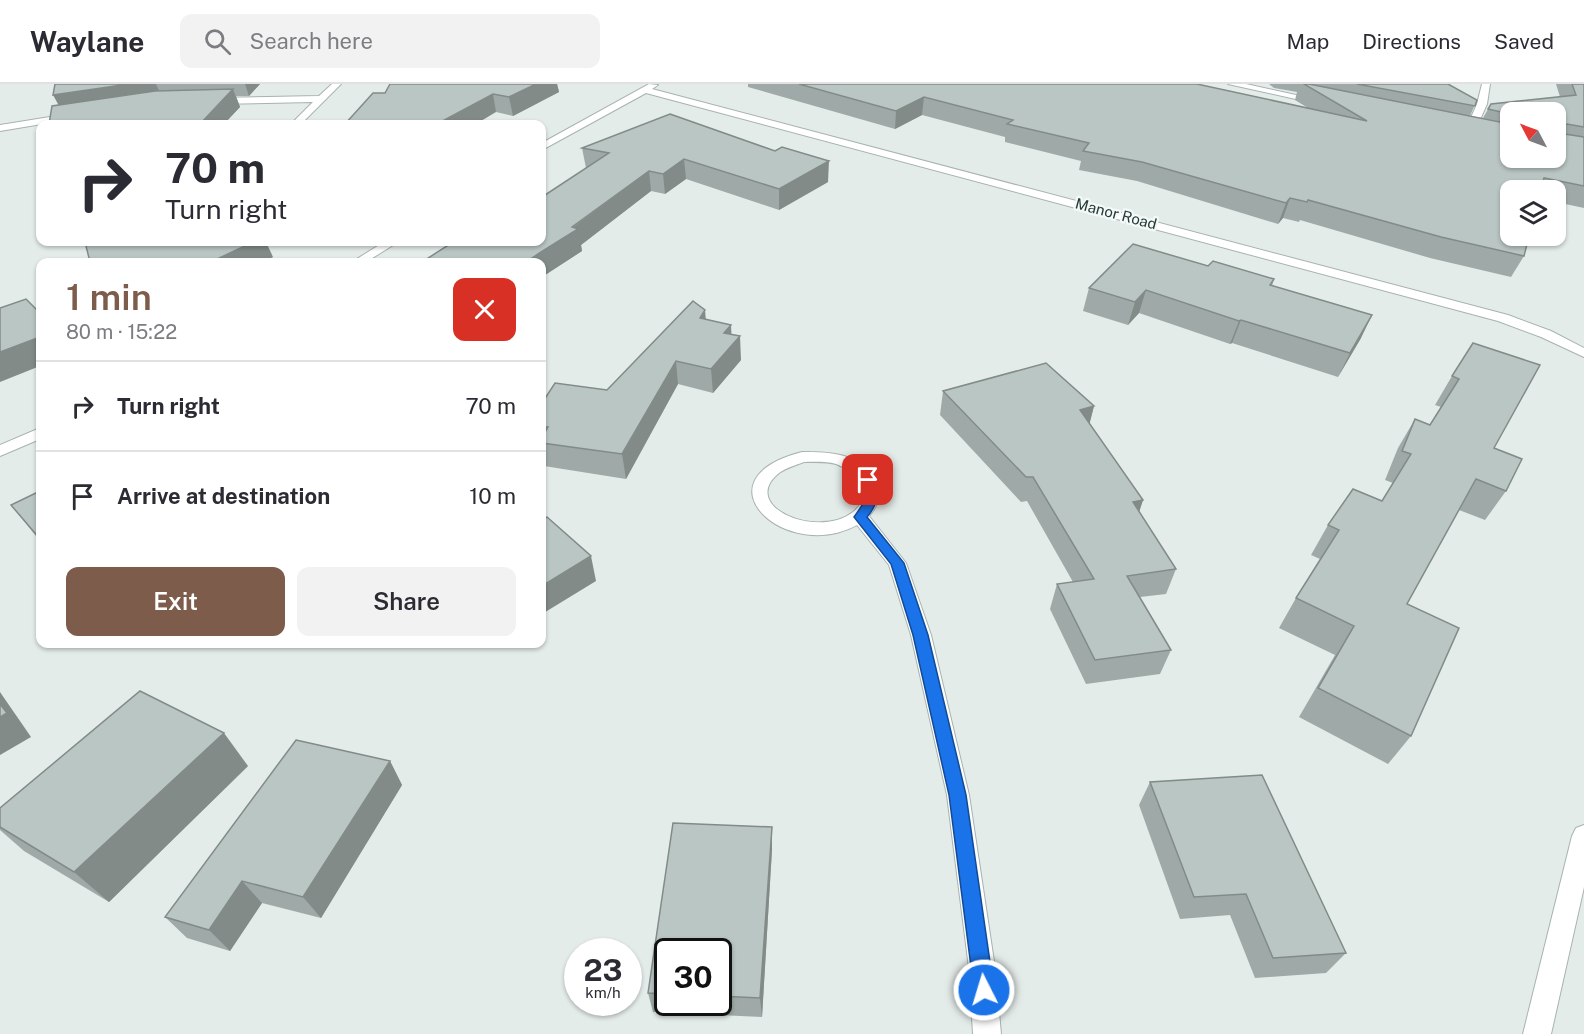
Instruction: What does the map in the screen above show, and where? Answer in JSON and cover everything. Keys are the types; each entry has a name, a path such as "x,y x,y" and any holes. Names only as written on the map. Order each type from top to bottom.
{"street":[{"path":"300,120 337,84"},
{"path":"546,145 656,84"},
{"path":"1232,84 1334,104"},
{"path":"1459,129 1475,132 1486,84"},
{"name":"Manor Road","path":"644,90 1451,303 1503,318 1546,334 1584,353"},
{"path":"207,101 322,99"},
{"path":"50,120 88,114"},
{"path":"0,128 36,122"},
{"path":"365,258 385,246"},
{"path":"0,452 36,435"},
{"path":"802,457 841,460 857,468 868,480 873,493 870,507 860,517 840,527 821,530 789,526 772,516 761,504 758,490 764,477 784,462 802,457"},
{"path":"860,517 897,563 921,635 958,795 982,968 987,1034"},
{"path":"1537,1034 1584,836"}],"building":[{"path":"55,84 129,84 53,95"},
{"path":"390,84 536,84 509,97 493,94 444,120 349,120 373,93 385,93"},
{"path":"799,84 1197,84 1367,121 1304,84 1309,84 1500,122 1500,168 1566,168 1566,134 1584,137 1584,186 1566,182 1566,180 1544,178 1544,180 1500,180 1500,246 1526,246 1524,256 1441,237 1308,200 1307,202 1290,198 1286,203 1142,162 1083,151 1089,143 1007,124 1013,120 924,97 896,111"},
{"path":"1357,84 1448,84 1477,100 1475,106"},
{"path":"1572,84 1584,84 1584,127 1567,124 1566,102 1510,102 1576,95"},
{"path":"233,89 204,120 50,120 52,106 155,91"},
{"path":"1500,103 1500,112 1488,109 1491,104"},
{"path":"670,114 775,151 782,147 829,161 779,189 684,159 663,174 649,171 572,227 578,229 532,258 428,258 447,246 546,246 546,194 609,153 582,148"},
{"path":"1133,244 1208,266 1213,261 1274,279 1270,285 1372,315 1350,353 1239,321 1146,290 1135,302 1089,288"},
{"path":"86,246 245,246 219,258 89,258"},
{"path":"26,299 36,309 36,338 0,352 0,308"},
{"path":"693,301 705,310 700,318 731,325 724,333 740,336 711,369 676,361 622,454 546,444 548,427 546,427 546,397 555,383 607,390"},
{"path":"1473,343 1540,365 1494,448 1522,459 1506,491 1476,479 1407,604 1459,628 1411,736 1318,688 1354,626 1296,598 1339,530 1328,525 1353,489 1382,501 1411,454 1402,451 1415,419 1430,425 1459,379 1452,376"},
{"path":"1046,363 1094,406 1080,410 1143,500 1133,502 1176,569 1127,576 1171,650 1095,660 1057,584 1094,579 1033,477 1026,477 943,391"},
{"path":"36,493 36,534 11,505"},
{"path":"546,518 591,556 546,584"},
{"path":"140,691 224,733 74,872 0,827 0,808"},
{"path":"0,704 7,713 0,717"},
{"path":"296,740 390,761 303,897 242,881 209,930 165,917"},
{"path":"1262,775 1346,953 1273,958 1246,894 1194,897 1150,782"},
{"path":"673,823 772,827 760,998 732,997 732,938 656,938"},
{"path":"654,952 654,993 648,993"}],"route":[{"path":"868,480 873,493 870,507 860,517 897,563 921,635 958,795 984,990"}]}
